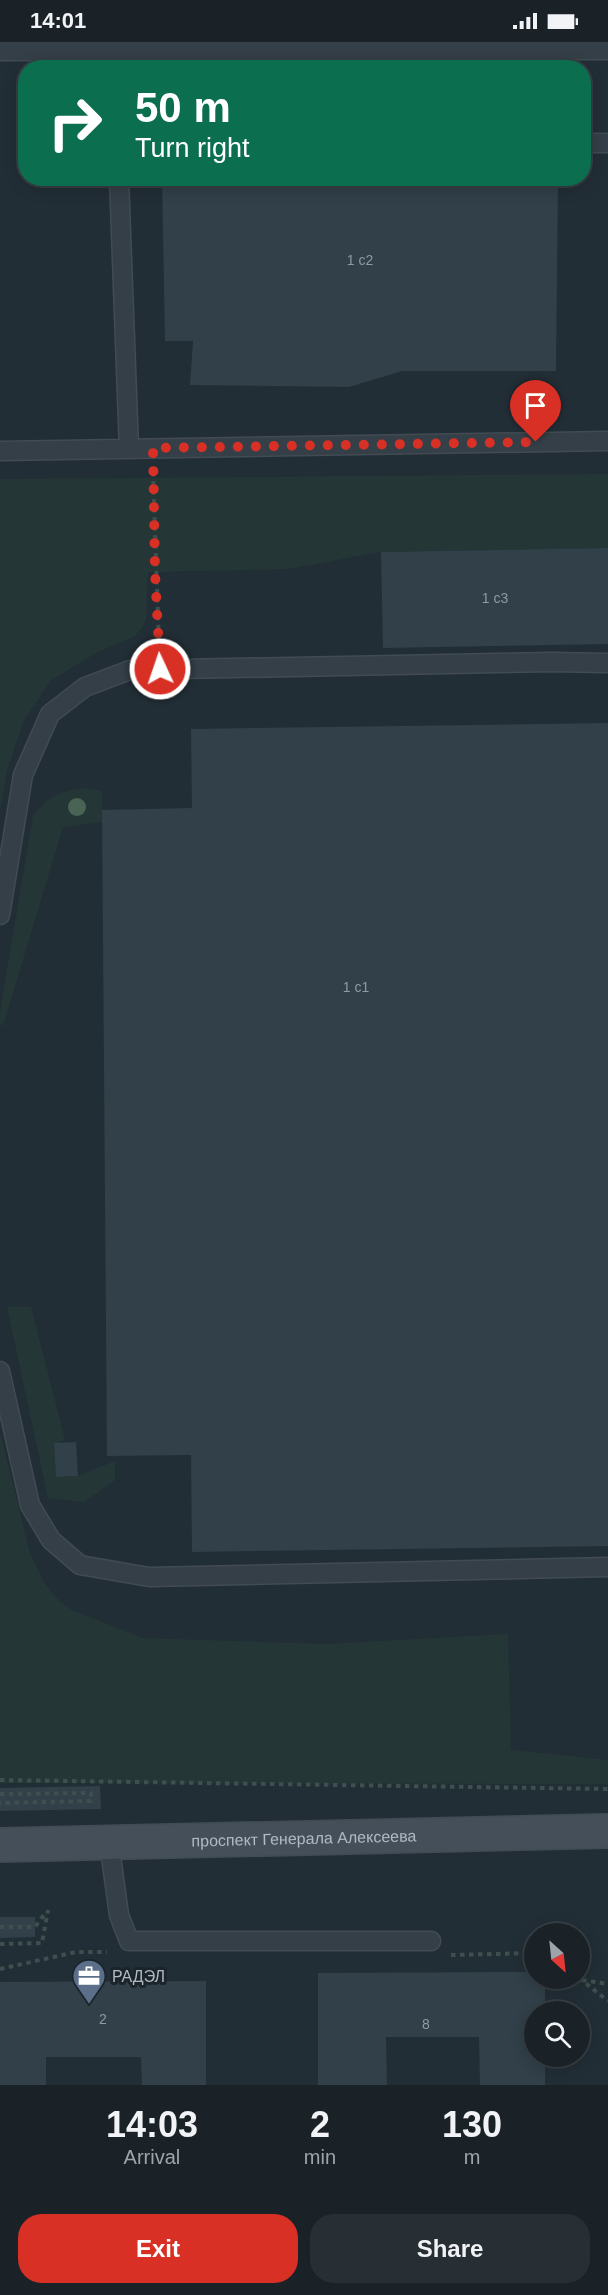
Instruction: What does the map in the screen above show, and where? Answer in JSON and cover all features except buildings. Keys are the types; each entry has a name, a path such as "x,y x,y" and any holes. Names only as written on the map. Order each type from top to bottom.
{"main road":[{"name":"проспект Генерала Алексеева","path":"0,1845 608,1831"}],"lane":[{"path":"0,51 608,50"},
{"path":"591,143 608,143"},
{"path":"119,186 129,449"},
{"path":"0,451 608,441"},
{"path":"0,915 23,775 50,714 85,687 130,670 608,663"},
{"path":"0,1371 30,1505 51,1540 80,1565 149,1577 608,1567"},
{"path":"109,1842 119,1915 129,1941 431,1941"}],"path":[{"path":"153,448 155,572 160,669"},
{"path":"0,1780 608,1789"},
{"path":"0,1794 91,1793 91,1801 0,1803"},
{"path":"0,1928 35,1927 48,1910 42,1943 0,1944"},
{"path":"590,1981 608,1984"},
{"path":"590,1987 608,2001"}],"green space":[{"path":"608,474 608,548 381,552 287,569 148,572 146,619 142,628 135,636 98,652 51,680 23,722 7,770 0,810 0,479"},
{"path":"86,788 102,791 102,822 63,827 3,1026 0,1024 0,1012 33,816 50,799 69,791"},
{"path":"7,1307 31,1307 65,1440 54,1444 56,1477 78,1476 115,1461 115,1480 84,1502 48,1498"},
{"path":"0,1432 30,1553 43,1580 55,1597 72,1610 143,1638 326,1644 508,1634 511,1750 608,1760 608,1784 0,1783"}],"place":[{"name":"РАДЭЛ","path":"89,2005"}],"route":[{"path":"160,669 155,572 153,448 536,442"}]}
